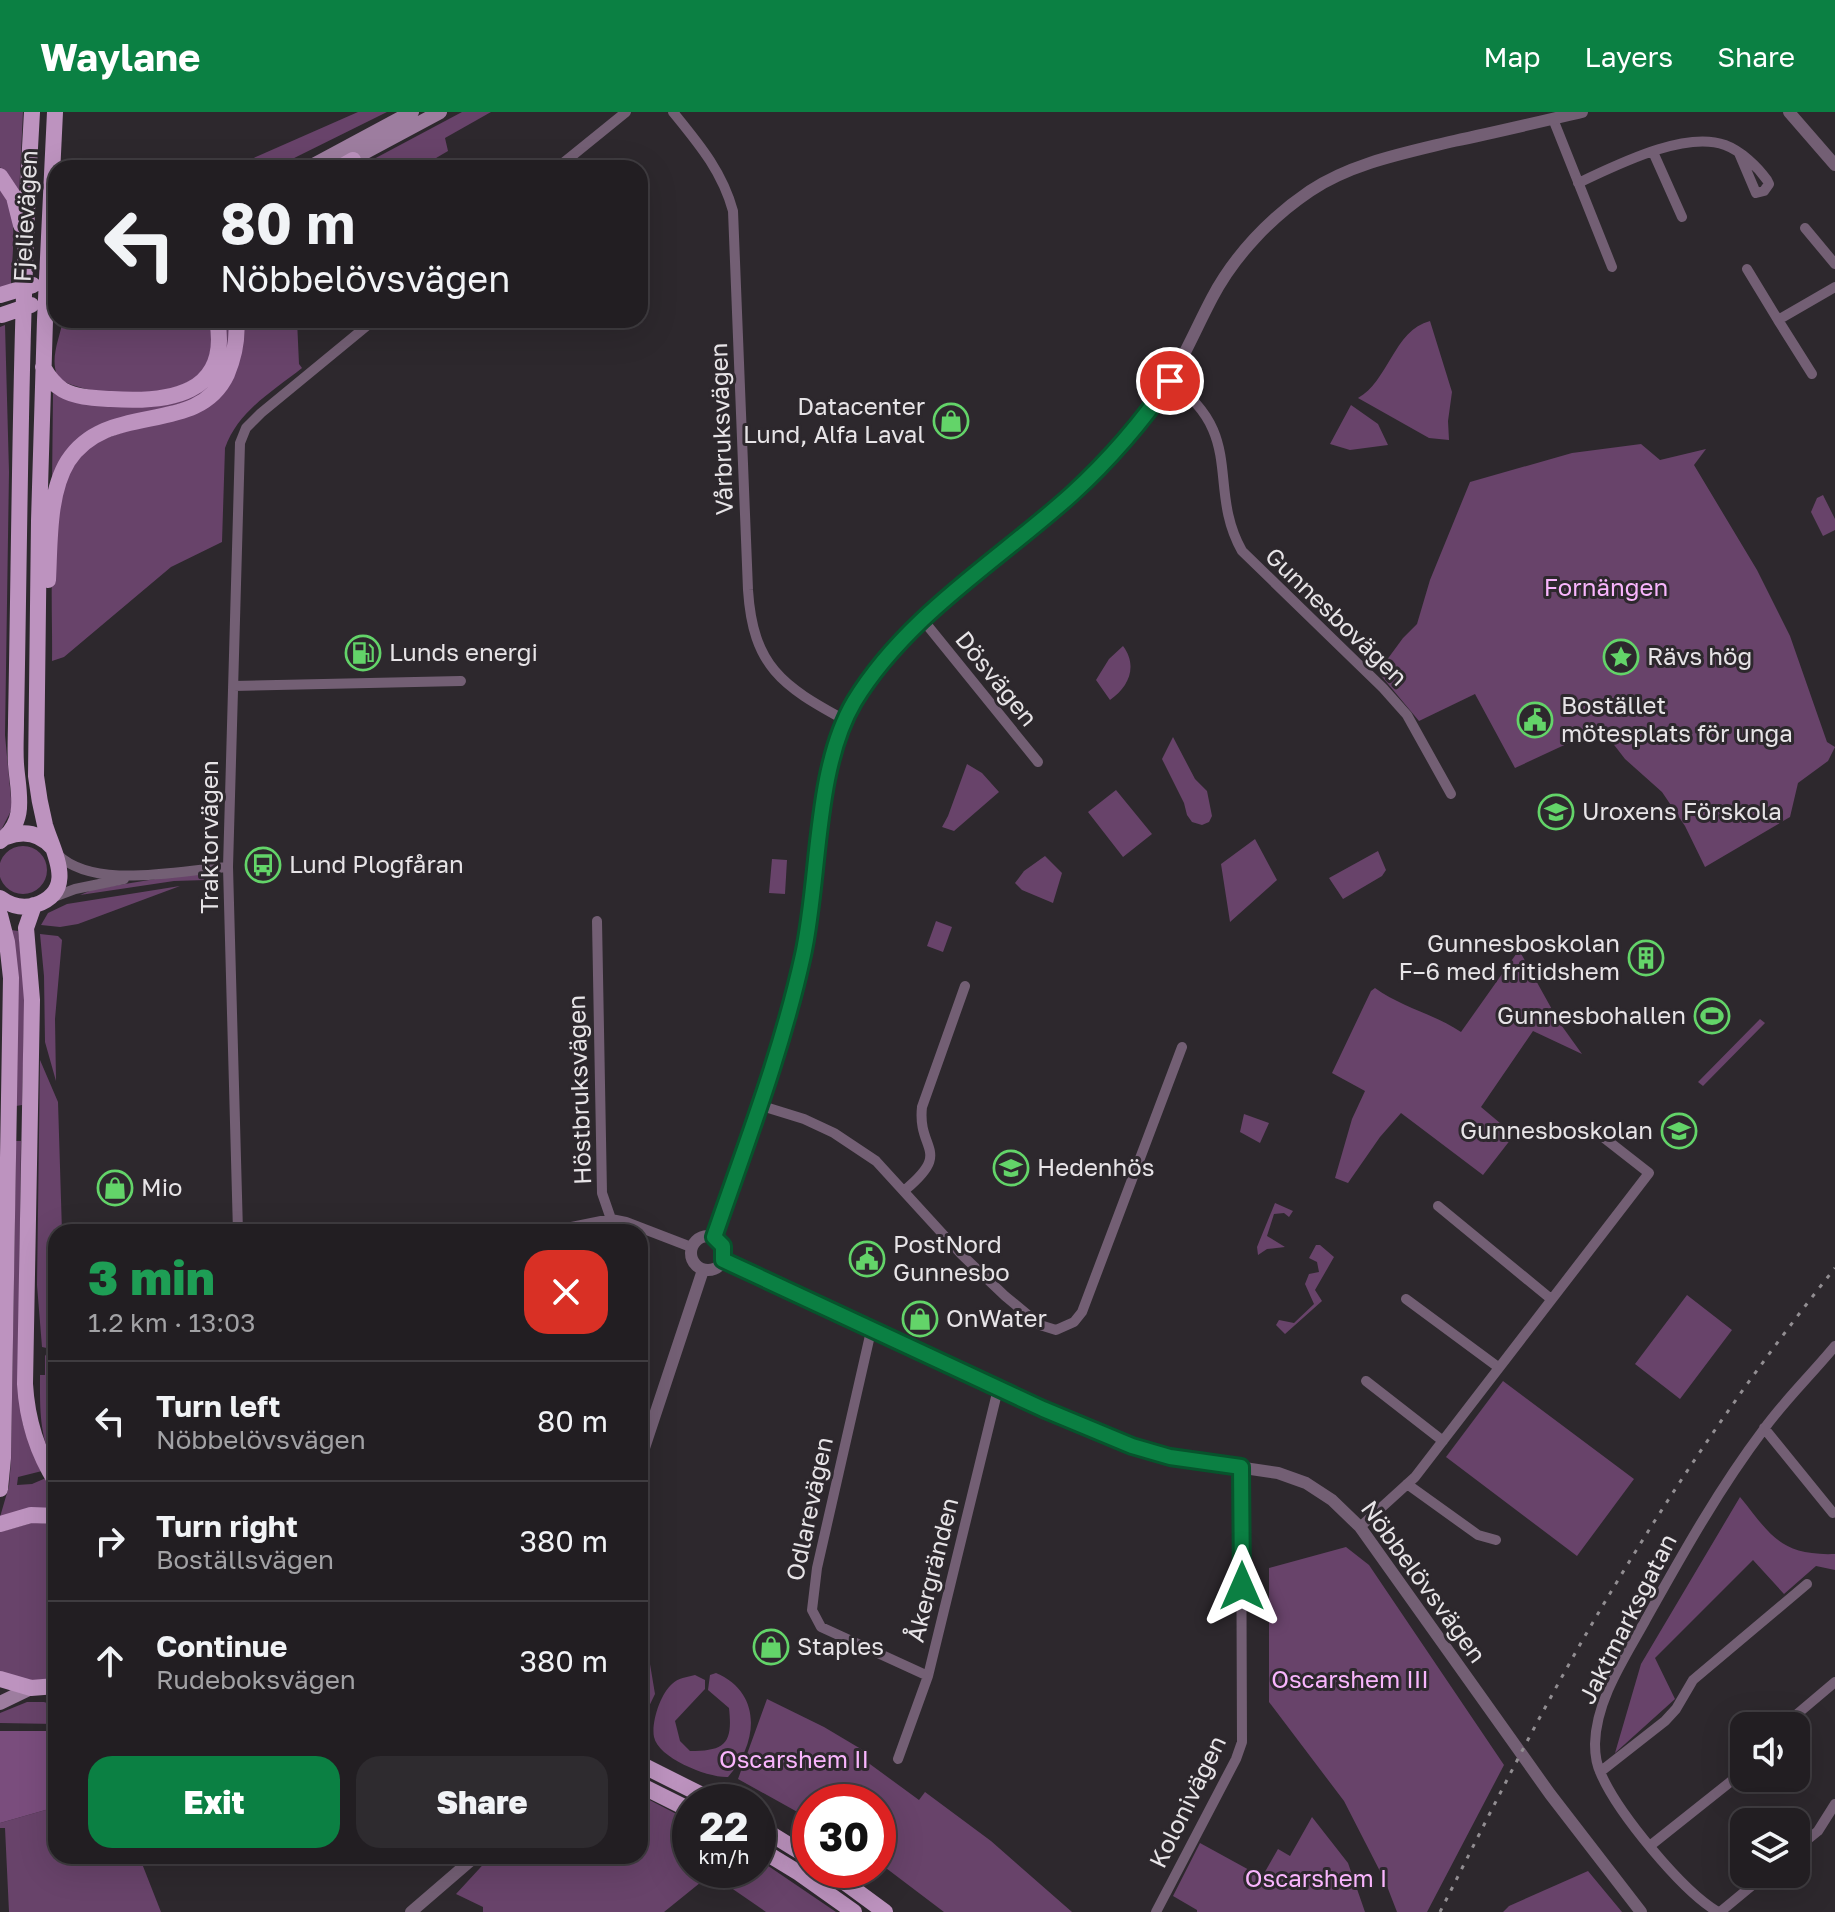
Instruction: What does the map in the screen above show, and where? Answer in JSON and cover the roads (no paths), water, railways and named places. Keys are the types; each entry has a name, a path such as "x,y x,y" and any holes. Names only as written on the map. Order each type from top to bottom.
{"main road":[{"name":"Fjelievägen","path":"3,839 16,825 20,811 16,761 23,325 32,112"},
{"name":"Fjelievägen","path":"54,160 55,112"},
{"path":"323,160 412,112"},
{"path":"351,160 440,112"},
{"path":"0,176 17,205 25,256"},
{"path":"0,295 48,276"},
{"path":"1,311 48,278"},
{"path":"1,311 48,297"},
{"name":"Fjelievägen","path":"48,303 43,366 36,716 38,795 60,866 60,879 54,891 38,904 26,928 32,1000 25,1384 36,1442 48,1466"},
{"path":"43,366 51,381 63,390 91,398 128,400 175,397 207,377 214,362 219,328"},
{"path":"36,716 45,670 48,575 58,483 67,462 81,444 97,432 183,411 207,399 222,384 229,369 234,354 236,328"},
{"name":"Fjelievägen","path":"3,839 17,833 30,833 45,839 55,851"},
{"path":"0,898 15,906 38,904"},
{"path":"0,915 11,978 0,1489"},
{"path":"0,1524 31,1515 48,1516"},
{"path":"0,1679 31,1688 48,1687"},
{"path":"0,1703 31,1688"},
{"path":"648,1768 680,1784"},
{"path":"648,1789 672,1801"},
{"path":"776,1859 854,1912"},
{"path":"852,1888 885,1912"}],"street":[{"path":"567,160 626,112"},
{"name":"Vårbruksvägen","path":"673,112 715,166 726,186 733,211 748,590 754,638 765,658 783,679 813,702 845,720"},
{"path":"714,1237 759,1105 803,957 812,909 824,799 845,720 868,681 923,620 1073,493 1147,413 1170,381 1228,271 1275,218 1309,192 1377,161 1582,112"},
{"path":"1789,112 1835,165"},
{"path":"1553,119 1612,267"},
{"path":"1578,183 1676,145 1708,142 1725,145 1739,153"},
{"path":"1653,152 1682,217"},
{"path":"1805,228 1835,264"},
{"path":"1747,269 1812,374"},
{"path":"1778,320 1835,287"},
{"name":"Traktorvägen","path":"238,1224 228,867 240,443 246,428 261,413 364,328"},
{"name":"Gunnesbovägen","path":"1170,381 1197,403 1213,428 1222,458 1232,528 1242,551 1407,715 1451,794"},
{"name":"Dösvägen","path":"923,620 1038,762"},
{"path":"233,686 461,681"},
{"path":"55,851 69,864 87,871 120,875 228,867"},
{"path":"38,904 75,889 150,874"},
{"name":"Höstbruksvägen","path":"597,921 601,1183 611,1219"},
{"path":"905,1190 923,1175 930,1162 922,1107 965,986"},
{"path":"759,1105 804,1119 834,1133 876,1161 961,1254 1005,1296 1040,1325 1049,1329 1065,1328 1082,1312 1087,1301 1182,1047"},
{"path":"1360,1527 1407,1484 1443,1441 1649,1173 1594,1130"},
{"path":"1438,1206 1551,1299"},
{"path":"586,1224 611,1219 631,1224"},
{"path":"648,1230 691,1247"},
{"path":"703,1236 714,1237 723,1246 723,1260 716,1268 703,1270 692,1261 691,1247 703,1236"},
{"name":"Nöbbelövsvägen","path":"723,1260 998,1389 1132,1446 1170,1457 1278,1473 1306,1483 1332,1500 1360,1527 1550,1794 1641,1912"},
{"path":"648,1436 703,1270"},
{"path":"1406,1299 1498,1367"},
{"name":"Odlarevägen","path":"871,1331 814,1582 812,1610 821,1627 928,1676"},
{"name":"Jaktmarksgatan","path":"1719,1912 1700,1902 1651,1845 1624,1811 1600,1772 1595,1747 1598,1714 1701,1522 1764,1428 1834,1351"},
{"path":"1366,1381 1443,1441"},
{"name":"Åkergränden","path":"898,1759 928,1676 998,1389"},
{"path":"1764,1428 1833,1513"},
{"name":"Kolonivägen","path":"1156,1912 1242,1742 1241,1467"},
{"path":"1407,1484 1478,1535 1496,1540"},
{"path":"1600,1772 1665,1721 1693,1680 1807,1584"},
{"path":"1800,1712 1835,1682"},
{"path":"1651,1845 1730,1782"},
{"path":"1810,1838 1818,1831 1835,1804"},
{"path":"411,1912 467,1864"},
{"path":"1719,1912 1749,1888"}],"railway":[{"path":"1440,1912 1537,1723 1626,1568 1741,1393 1835,1268"}],"place":[{"name":"Datacenter Lund, Alfa Laval","path":"951,421"},
{"name":"Lunds energi","path":"363,653"},
{"name":"Rävs hög","path":"1621,657"},
{"name":"Bostället mötesplats för unga","path":"1535,720"},
{"name":"Uroxens Förskola","path":"1556,812"},
{"name":"Lund Plogfåran","path":"263,865"},
{"name":"Gunnesboskolan F–6 med fritidshem","path":"1646,958"},
{"name":"Gunnesbohallen","path":"1712,1016"},
{"name":"Gunnesboskolan","path":"1679,1131"},
{"name":"Hedenhös","path":"1011,1168"},
{"name":"Mio","path":"115,1188"},
{"name":"PostNord Gunnesbo","path":"867,1259"},
{"name":"OnWater","path":"920,1319"},
{"name":"Staples","path":"771,1647"}],"park label":[{"name":"Fornängen","path":"1606,588"},
{"name":"Oscarshem III","path":"1350,1680"},
{"name":"Oscarshem II","path":"794,1760"},
{"name":"Oscarshem I","path":"1316,1879"}]}
